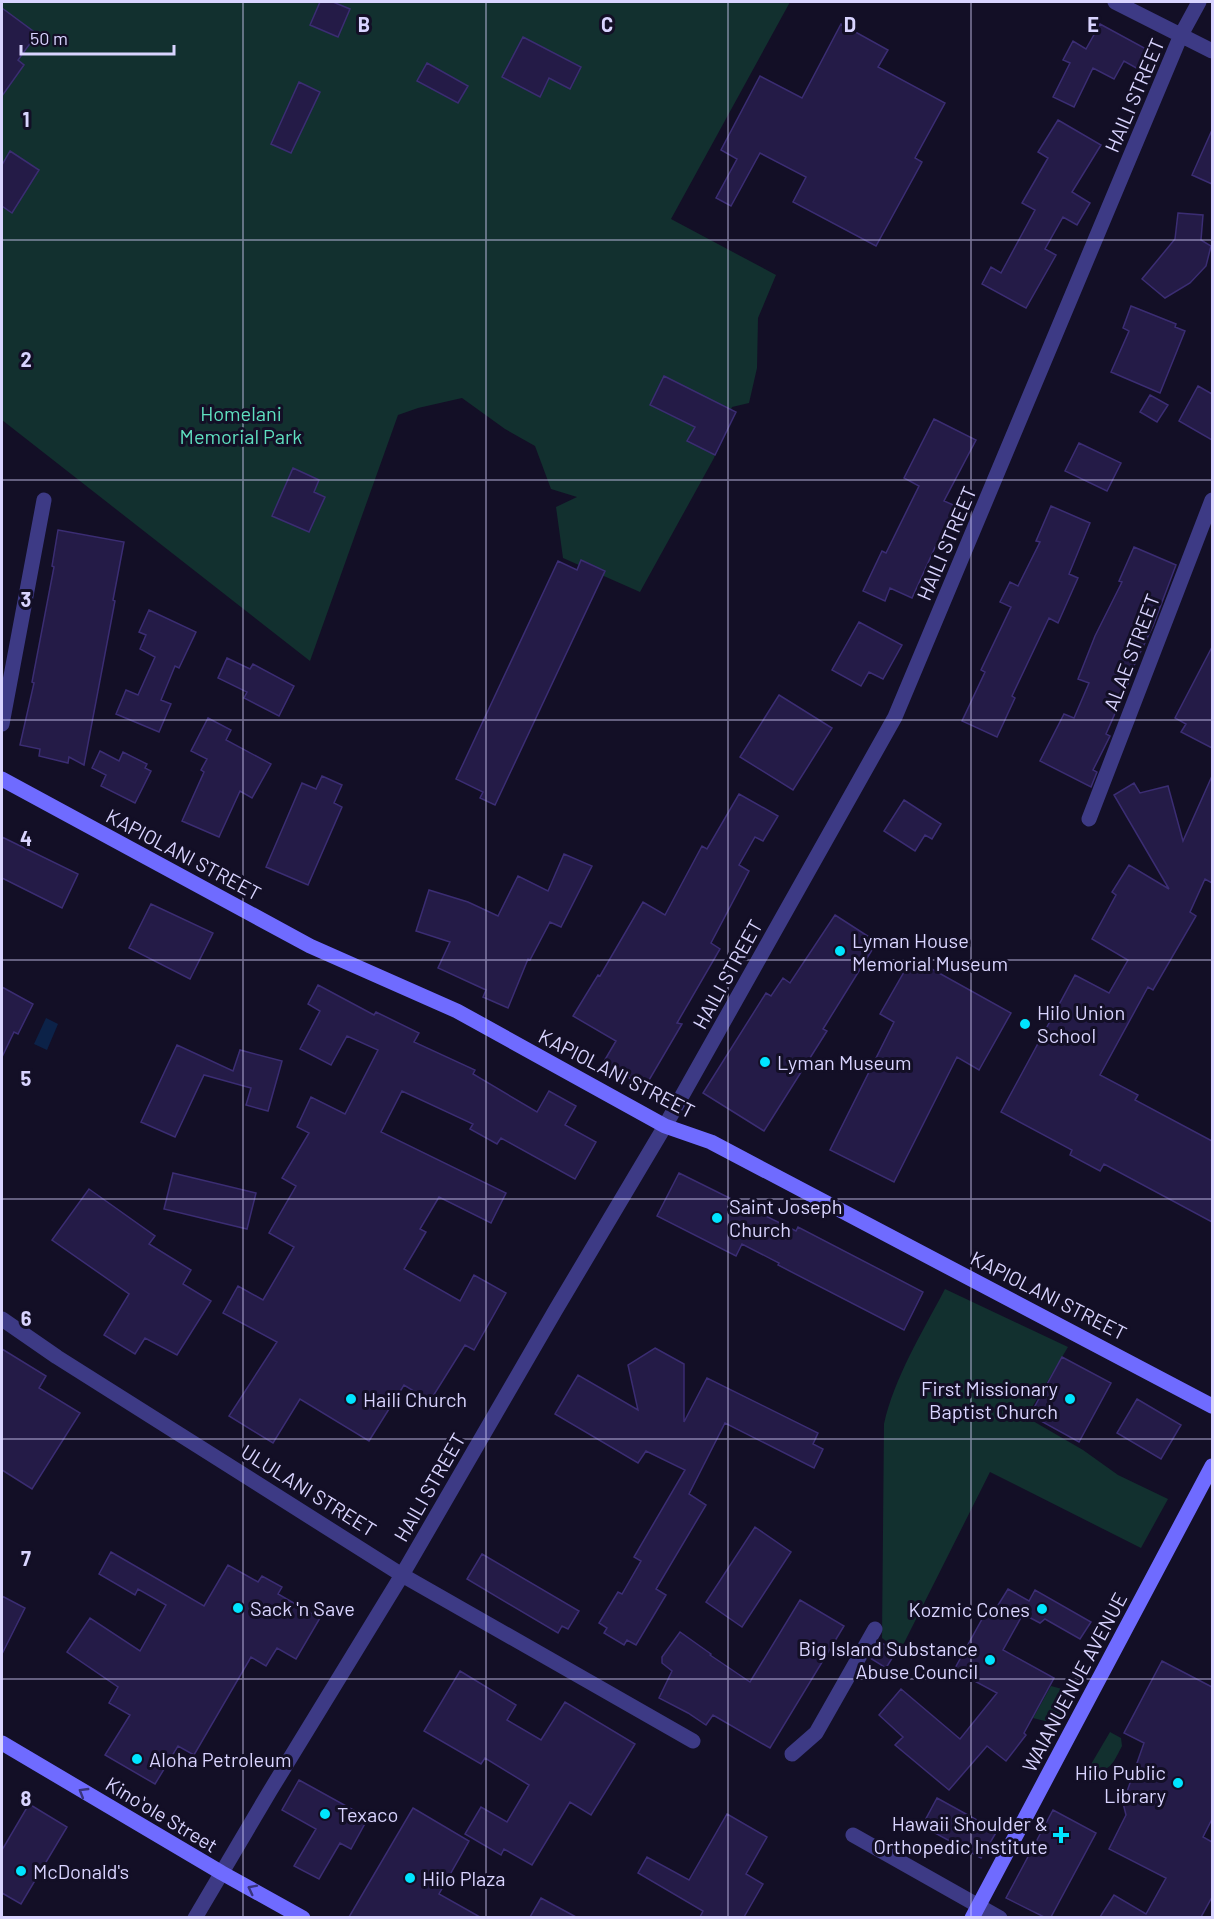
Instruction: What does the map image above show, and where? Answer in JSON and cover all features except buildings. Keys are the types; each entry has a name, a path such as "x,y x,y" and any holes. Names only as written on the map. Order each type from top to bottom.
{"street":[{"path":"1115,2 1212,51"},
{"name":"HAILI STREET","path":"195,1917 402,1575 665,1126 895,717 1181,35 1198,2"},
{"path":"2,724 44,500"},
{"name":"ALAE STREET","path":"1089,819 1212,500"},
{"name":"KAPIOLANI STREET","path":"2,779 310,946 457,1011 665,1126 711,1142 1212,1406"},
{"name":"ULULANI STREET","path":"2,1319 57,1357 402,1575 693,1741"},
{"name":"WAIANUENUE AVENUE","path":"975,1911 1212,1466"},
{"path":"792,1754 816,1733 875,1629"},
{"name":"Kinoʻole Street","path":"2,1743 222,1873 303,1917"},
{"path":"852,1834 975,1911 1000,1917"}],"green space":[{"name":"Homelani Memorial Park","path":"2,2 790,2 671,219 776,275 758,318 757,368 749,403 732,407 714,458 640,592 563,558 556,507 577,497 551,489 535,446 505,429 462,398 398,415 310,661 2,420"},
{"path":"945,1289 1068,1347 1026,1417 1083,1450 1118,1475 1168,1499 1141,1548 990,1472 900,1651 882,1638 884,1424 902,1372"},
{"path":"1051,1686 1073,1692 1057,1724 1033,1718"},
{"path":"1110,1732 1121,1738 1122,1746 1116,1757 1110,1766 1102,1770 1090,1766"}],"water":[{"path":"46,1018 58,1024 47,1050 34,1044"}],"waterway":[{"path":"1053,1302 1058,1295"}],"place":[{"name":"Lyman House Memorial Museum","path":"840,951"},
{"name":"Hilo Union School","path":"1025,1024"},
{"name":"Lyman Museum","path":"765,1062"},
{"name":"Saint Joseph Church","path":"717,1218"},
{"name":"Haili Church","path":"351,1399"},
{"name":"First Missionary Baptist Church","path":"1070,1399"},
{"name":"Sack 'n Save","path":"238,1608"},
{"name":"Kozmic Cones","path":"1042,1609"},
{"name":"Big Island Substance Abuse Council","path":"990,1660"},
{"name":"Aloha Petroleum","path":"137,1759"},
{"name":"Hilo Public Library","path":"1178,1783"},
{"name":"Texaco","path":"325,1814"},
{"name":"Hawaii Shoulder & Orthopedic Institute","path":"1061,1835"},
{"name":"McDonald's","path":"21,1871"},
{"name":"Hilo Plaza","path":"410,1878"}]}
